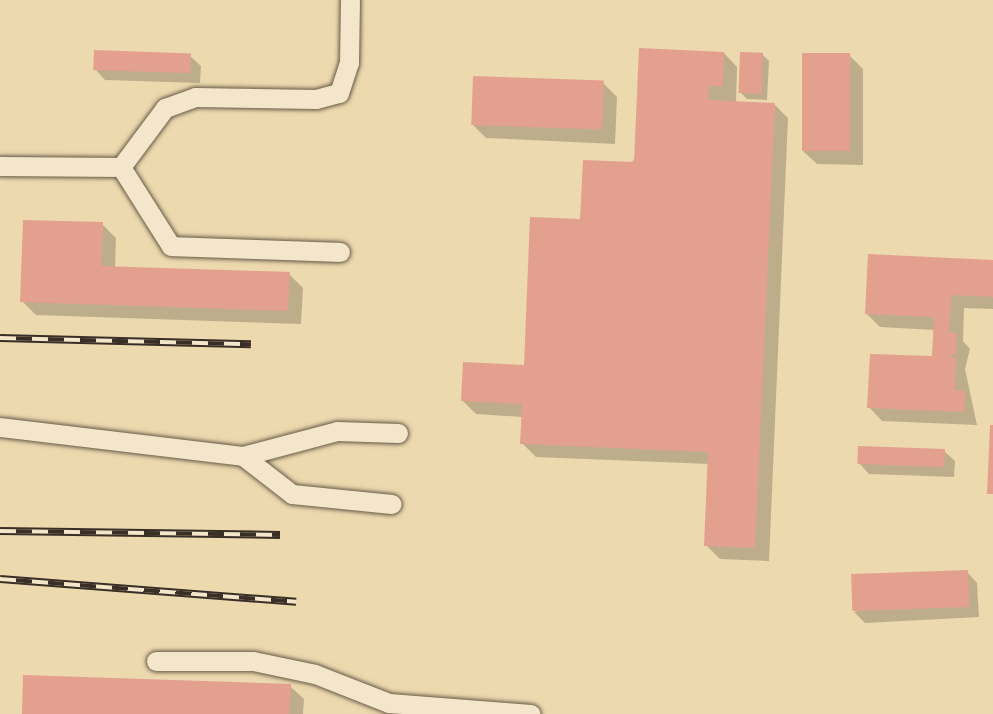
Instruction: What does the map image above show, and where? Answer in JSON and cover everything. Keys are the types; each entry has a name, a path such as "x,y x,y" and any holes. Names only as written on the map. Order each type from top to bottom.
{"lane":[{"path":"121,167 165,108 195,97 316,99 339,93 349,63 350,0"},
{"path":"0,166 121,167"},
{"path":"121,167 172,246 340,252"},
{"path":"0,427 243,456 337,430 398,433"},
{"path":"243,456 292,494 392,504"},
{"path":"156,661 253,661 315,674 388,703 531,714"}],"building":[{"path":"639,48 724,52 723,86 709,86 708,100 775,103 755,548 704,546 708,452 520,444 522,404 461,401 463,362 524,365 530,217 580,219 583,160 634,162"},
{"path":"94,50 191,53 190,73 93,70"},
{"path":"740,52 763,53 762,94 739,93"},
{"path":"802,53 850,53 850,151 802,151"},
{"path":"473,76 604,81 602,130 471,125"},
{"path":"23,220 103,222 101,266 290,272 288,311 20,302"},
{"path":"868,254 993,260 993,297 951,295 949,333 957,333 956,353 948,357 956,357 955,390 965,390 964,412 867,408 870,354 932,356 934,317 865,314"},
{"path":"990,425 993,425 993,494 987,494"},
{"path":"858,446 945,449 944,467 857,464"},
{"path":"968,570 969,607 852,611 851,574"},
{"path":"23,675 291,684 289,714 22,714"}],"railway":[{"path":"0,338 251,344"},
{"path":"0,531 280,535"},
{"path":"0,579 296,602"}]}
